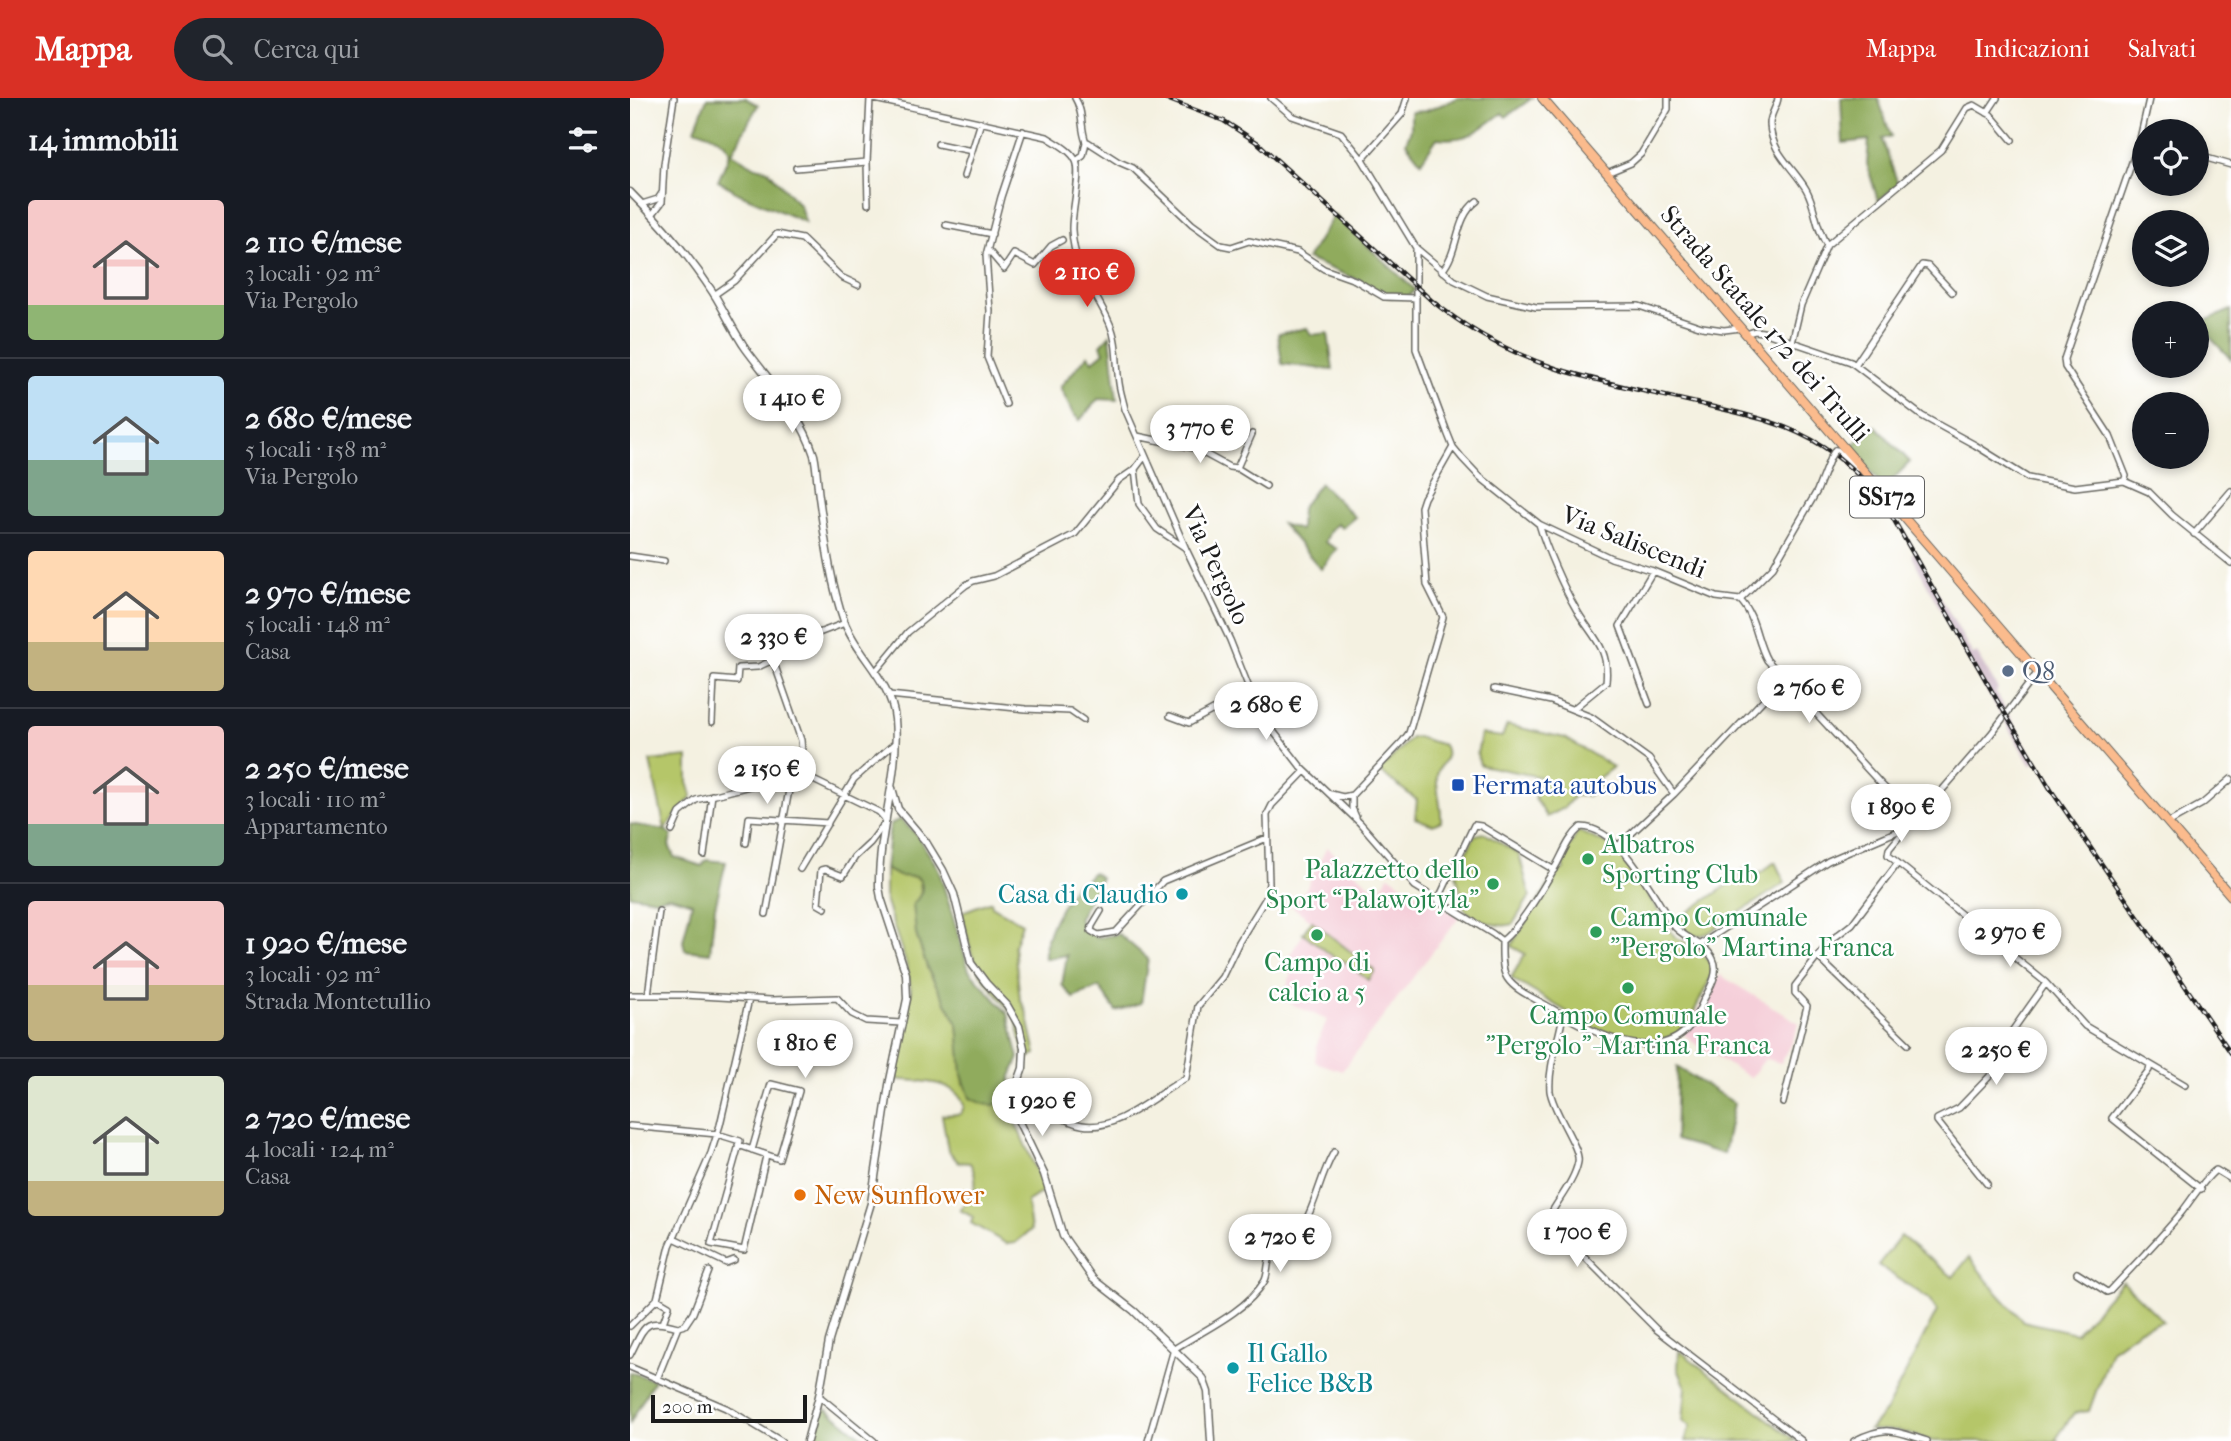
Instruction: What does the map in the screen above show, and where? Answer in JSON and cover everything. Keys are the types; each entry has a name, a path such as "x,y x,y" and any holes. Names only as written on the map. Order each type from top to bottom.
{"main road":[{"name":"Strada Statale 172 dei Trulli","path":"1542,98 2231,896"}],"street":[{"path":"652,215 662,202 664,164 674,98"},
{"path":"868,204 870,98 1047,137 1076,161 1083,156 1086,142 1084,121 1075,98"},
{"path":"1271,98 1292,116 1341,133 1362,159 1416,248 1454,280 1487,296 1536,307 1639,306 1702,327 1763,332 1834,355 1856,365 1922,416 2028,478 2075,487 2124,481 2149,492 2194,534 2231,563"},
{"path":"1362,159 1402,114 1408,98"},
{"path":"1607,173 1632,163 1641,154 1668,109 1668,98"},
{"path":"1778,98 1770,121 1773,141 1787,166 1806,189 1816,223 1827,244"},
{"path":"1987,113 1997,98"},
{"path":"2146,119 2149,99"},
{"path":"1792,343 1801,305 1827,244 1941,150 1969,106 1987,113 2012,140"},
{"path":"964,176 981,122"},
{"path":"1006,404 987,357 990,311 986,271 988,250 1001,197 1023,131"},
{"path":"1086,142 1133,169 1192,224 1221,245 1231,247 1249,241 1298,252 1324,269 1355,280 1384,297 1416,298"},
{"path":"938,144 972,151"},
{"path":"2209,159 2231,165"},
{"name":"Via Pergolo","path":"1076,161 1078,178 1071,227 1078,267 1111,326 1125,409 1186,549 1230,640 1253,698 1253,705 1305,771 1360,822 1412,883 1502,941"},
{"path":"796,168 867,162"},
{"path":"2124,481 2126,477 2110,436 2065,367 2064,359 2132,168"},
{"path":"630,192 685,251 744,346 807,435 815,459 830,567 845,623 853,643 889,695 895,719 892,779 879,887 906,974 907,999 889,1085 873,1194 828,1341 819,1396 807,1441"},
{"path":"642,204 658,199 662,193"},
{"path":"1442,271 1450,261 1460,224 1470,206 1477,201"},
{"path":"946,225 992,234"},
{"path":"714,295 734,281 777,234 802,239 841,277 858,285"},
{"path":"988,250 1004,269 1014,254 1035,265 1051,246 1062,240"},
{"name":"Via Saliscendi","path":"1416,248 1416,349 1453,447 1480,477 1539,524 1611,558 1653,571 1716,597 1740,600"},
{"path":"1856,365 1922,265 1928,266 1952,292"},
{"path":"1237,468 1252,434"},
{"path":"1137,436 1194,448 1229,467 1237,468 1266,486"},
{"path":"1325,792 1339,797 1352,795 1409,733 1443,617 1427,585 1421,507 1453,447"},
{"path":"1864,470 1852,466 1835,450 1817,491 1773,566 1740,600 1751,615 1760,648 1767,660 1881,784 1917,819"},
{"path":"875,672 908,632 966,585 995,576 1075,534 1119,480 1135,469 1145,456"},
{"path":"1135,469 1139,504 1157,529 1186,549"},
{"path":"2194,534 2231,491"},
{"path":"1539,524 1544,541 1577,612 1602,646 1606,664 1606,682 1573,709"},
{"path":"630,556 664,561"},
{"path":"1649,704 1620,626 1653,571"},
{"path":"712,722 714,679 737,681 738,668 758,667 774,660 782,647 845,623"},
{"path":"766,914 802,752 801,740 774,660"},
{"path":"1701,944 1828,861 1905,828 1917,819 1991,734 2038,671"},
{"path":"1619,845 1674,794 1784,678"},
{"path":"1494,689 1552,701 1591,717 1649,759 1674,794"},
{"path":"889,695 1070,711 1083,720"},
{"path":"1170,716 1189,723 1217,708 1253,705"},
{"path":"800,869 855,777 894,744"},
{"path":"1041,1107 1080,1125 1099,1126 1132,1114 1162,1091 1186,1078 1198,1006 1222,977 1266,896 1269,883 1266,821 1269,810 1305,771"},
{"path":"671,831 680,813 687,806 712,795 796,774 879,812 886,822"},
{"path":"892,779 898,809 926,842 954,894 971,962 1007,1005 1019,1026 1024,1048 1023,1068 1014,1093 1017,1118 1044,1174 1063,1236 1093,1279 1134,1311 1203,1378 1208,1392 1211,1441"},
{"path":"2167,823 2202,804 2231,779"},
{"path":"704,855 712,795"},
{"path":"1352,795 1352,808 1360,822"},
{"path":"879,812 892,806 898,809"},
{"path":"824,908 818,904 821,870 844,876 855,857 898,809"},
{"path":"886,822 895,816 904,818"},
{"path":"746,843 749,818 828,823"},
{"path":"1437,900 1474,825 1554,870"},
{"path":"1581,827 1590,827 1619,845 1680,934 1701,944 1714,960 1714,978 1695,1018 1685,1031 1663,1043 1645,1045 1605,1036 1563,1016 1516,988 1504,973 1502,941 1519,923 1554,870 1573,834 1581,827"},
{"path":"1905,828 1888,855 2046,983 2084,1026 2185,1085"},
{"path":"1101,911 1091,931 1098,935 1116,932 1163,881 1266,838"},
{"path":"1783,1102 1807,1006 1797,995 1795,986 1834,937 1852,924 1898,863"},
{"path":"648,995 659,911"},
{"path":"1818,957 1908,1044"},
{"path":"1987,1184 1937,1119 1959,1108 2011,1054 2005,1041 2046,983"},
{"path":"630,995 749,999 837,998 852,1014 866,1021 901,1023"},
{"path":"630,1325 657,1299 667,1253 711,1153 749,999"},
{"path":"1563,1016 1550,1072 1551,1095 1579,1160 1553,1210 1556,1228 1656,1329 1802,1441"},
{"path":"2150,1065 2149,1070 2112,1118 2201,1189"},
{"path":"738,1145 766,1156 779,1159 799,1091 771,1084 752,1150"},
{"path":"630,1126 717,1134 740,1141 710,1244 744,1250 766,1156"},
{"path":"1148,1441 1174,1349 1241,1309 1262,1284 1270,1258 1306,1220 1324,1169 1334,1152"},
{"path":"2077,1273 2107,1292 2110,1291 2162,1236 2213,1171 2216,1170 2231,1180"},
{"path":"674,1238 726,1263 734,1260"},
{"path":"630,1355 641,1333 649,1324 658,1321 678,1327 685,1325 693,1313 709,1271"},
{"path":"657,1299 669,1306 663,1323"},
{"path":"657,1379 678,1327"},
{"path":"630,1367 726,1408 781,1441"},
{"path":"819,1396 874,1441"},
{"path":"1854,1441 1882,1430 1892,1430 1927,1441"}],"shaded area":[{"path":"1915,551 1973,655 1977,653 1998,689 1996,692 2035,761 2031,766 1956,640 1911,554"},
{"path":"1327,847 1378,892 1389,875 1414,893 1459,917 1342,1071 1315,1062 1317,1044 1327,1020 1283,1000 1294,968 1287,959 1312,921 1293,907 1306,889"},
{"path":"1720,975 1799,1023 1781,1063 1765,1059 1750,1078 1685,1036 1685,1031"}],"green space":[{"path":"707,98 745,98 758,105 732,153 756,167 768,170 800,206 805,222 733,191 718,181 730,153 728,148 716,138 695,129"},
{"path":"1458,98 1532,98 1506,117 1502,113 1465,137 1437,138 1421,162 1406,143 1411,129 1411,112 1426,111"},
{"path":"1841,98 1878,98 1891,136 1882,139 1898,184 1878,201 1867,164 1869,140 1843,143"},
{"path":"1334,215 1415,290 1408,297 1389,297 1356,279 1307,259"},
{"path":"2231,310 2231,359 2209,336 2209,319"},
{"path":"1307,328 1311,335 1328,333 1333,370 1282,364 1278,334"},
{"path":"1110,335 1117,400 1098,399 1080,420 1073,414 1060,387 1088,355 1093,361 1104,352 1101,345"},
{"path":"1876,426 1910,462 1884,488 1850,447"},
{"path":"1320,483 1355,517 1342,528 1337,524 1331,529 1325,542 1337,549 1321,569 1282,524 1300,530 1301,508"},
{"path":"1507,725 1565,738 1613,767 1596,780 1601,785 1587,796 1574,796 1564,808 1547,817 1535,798 1541,777 1480,765 1477,754 1481,734 1502,737"},
{"path":"1417,737 1444,745 1446,750 1446,758 1437,776 1441,821 1433,825 1415,818 1417,800 1379,771 1411,738"},
{"path":"688,757 688,782 692,796 665,829 650,761"},
{"path":"900,819 916,834 938,868 969,970 1008,1014 1019,1058 1011,1076 1009,1099 999,1104 985,1104 970,1098 962,1075 958,1024 928,970 916,934 913,904 921,891 920,880 917,877 898,876 885,869 890,825"},
{"path":"630,824 665,830 672,835 669,845 674,857 702,866 706,860 726,862 715,907 710,953 685,950 683,941 692,903 670,896 656,899 630,895"},
{"name":"Campo Comunale \"Pergolo\" Martina Franca","path":"1578,831 1611,846 1613,850 1617,847 1675,937 1698,949 1711,963 1713,973 1689,1022 1676,1034 1643,1042 1622,1039 1592,1027 1511,978 1525,954 1511,946 1555,874 1564,869 1562,862"},
{"name":"Palazzetto dello Sport “Palawojtyla”","path":"1484,833 1519,854 1530,896 1513,924 1487,922 1465,910 1456,874 1475,835"},
{"path":"1775,862 1785,883 1708,933 1698,936 1682,932 1675,921 1725,887 1744,869 1755,877"},
{"path":"885,869 920,880 916,934 928,970 958,1024 964,1084 1003,1103 1009,1099 1011,1113 1045,1190 1027,1202 1031,1230 1015,1243 1007,1244 971,1223 973,1217 960,1210 972,1194 975,1177 970,1163 958,1162 948,1150 942,1115 961,1114 964,1106 960,1097 953,1090 935,1083 893,1079 911,990 906,963 885,900"},
{"path":"1093,872 1101,878 1078,919 1096,938 1119,934 1148,959 1141,1003 1116,1011 1099,987 1073,998 1062,985 1067,955 1045,959 1050,929 1060,910 1076,883 1080,886"},
{"path":"991,901 992,906 1022,923 1014,946 1020,999 1027,1013 1036,1054 1025,1059 1016,1018 981,975 971,952 962,912"},
{"path":"1312,921 1375,971 1368,980 1303,933"},
{"path":"1677,1067 1734,1103 1724,1154 1675,1140"},
{"path":"1901,1236 1953,1277 1969,1257 2023,1321 2076,1333 2122,1281 2163,1321 2140,1329 2111,1350 2089,1411 2074,1413 2056,1439 2058,1441 1933,1441 1896,1430 1869,1430 1887,1409 1937,1311 1929,1299 1878,1265"},
{"path":"1679,1351 1796,1441 1685,1441 1690,1426 1683,1421 1686,1387 1678,1369"},
{"path":"630,1372 654,1380 630,1423"},
{"path":"821,1409 828,1410 868,1441 812,1441"}],"railway":[{"path":"1164,98 1224,121 1258,143 1431,300 1491,340 1558,369 1783,426 1824,447 1852,470 1891,515 2051,790 2231,1053"}],"place":[{"name":"Q8","path":"2008,671"},
{"name":"Fermata autobus","path":"1458,785"},
{"name":"Albatros Sporting Club","path":"1588,859"},
{"name":"Palazzetto dello Sport “Palawojtyla”","path":"1493,884"},
{"name":"Casa di Claudio","path":"1182,894"},
{"name":"Campo Comunale \"Pergolo\" Martina Franca","path":"1596,932"},
{"name":"Campo di calcio a 5","path":"1317,935"},
{"name":"Campo Comunale \"Pergolo\"-Martina Franca","path":"1628,988"},
{"name":"New Sunflower","path":"800,1195"},
{"name":"Il Gallo Felice B&B","path":"1233,1368"}]}
